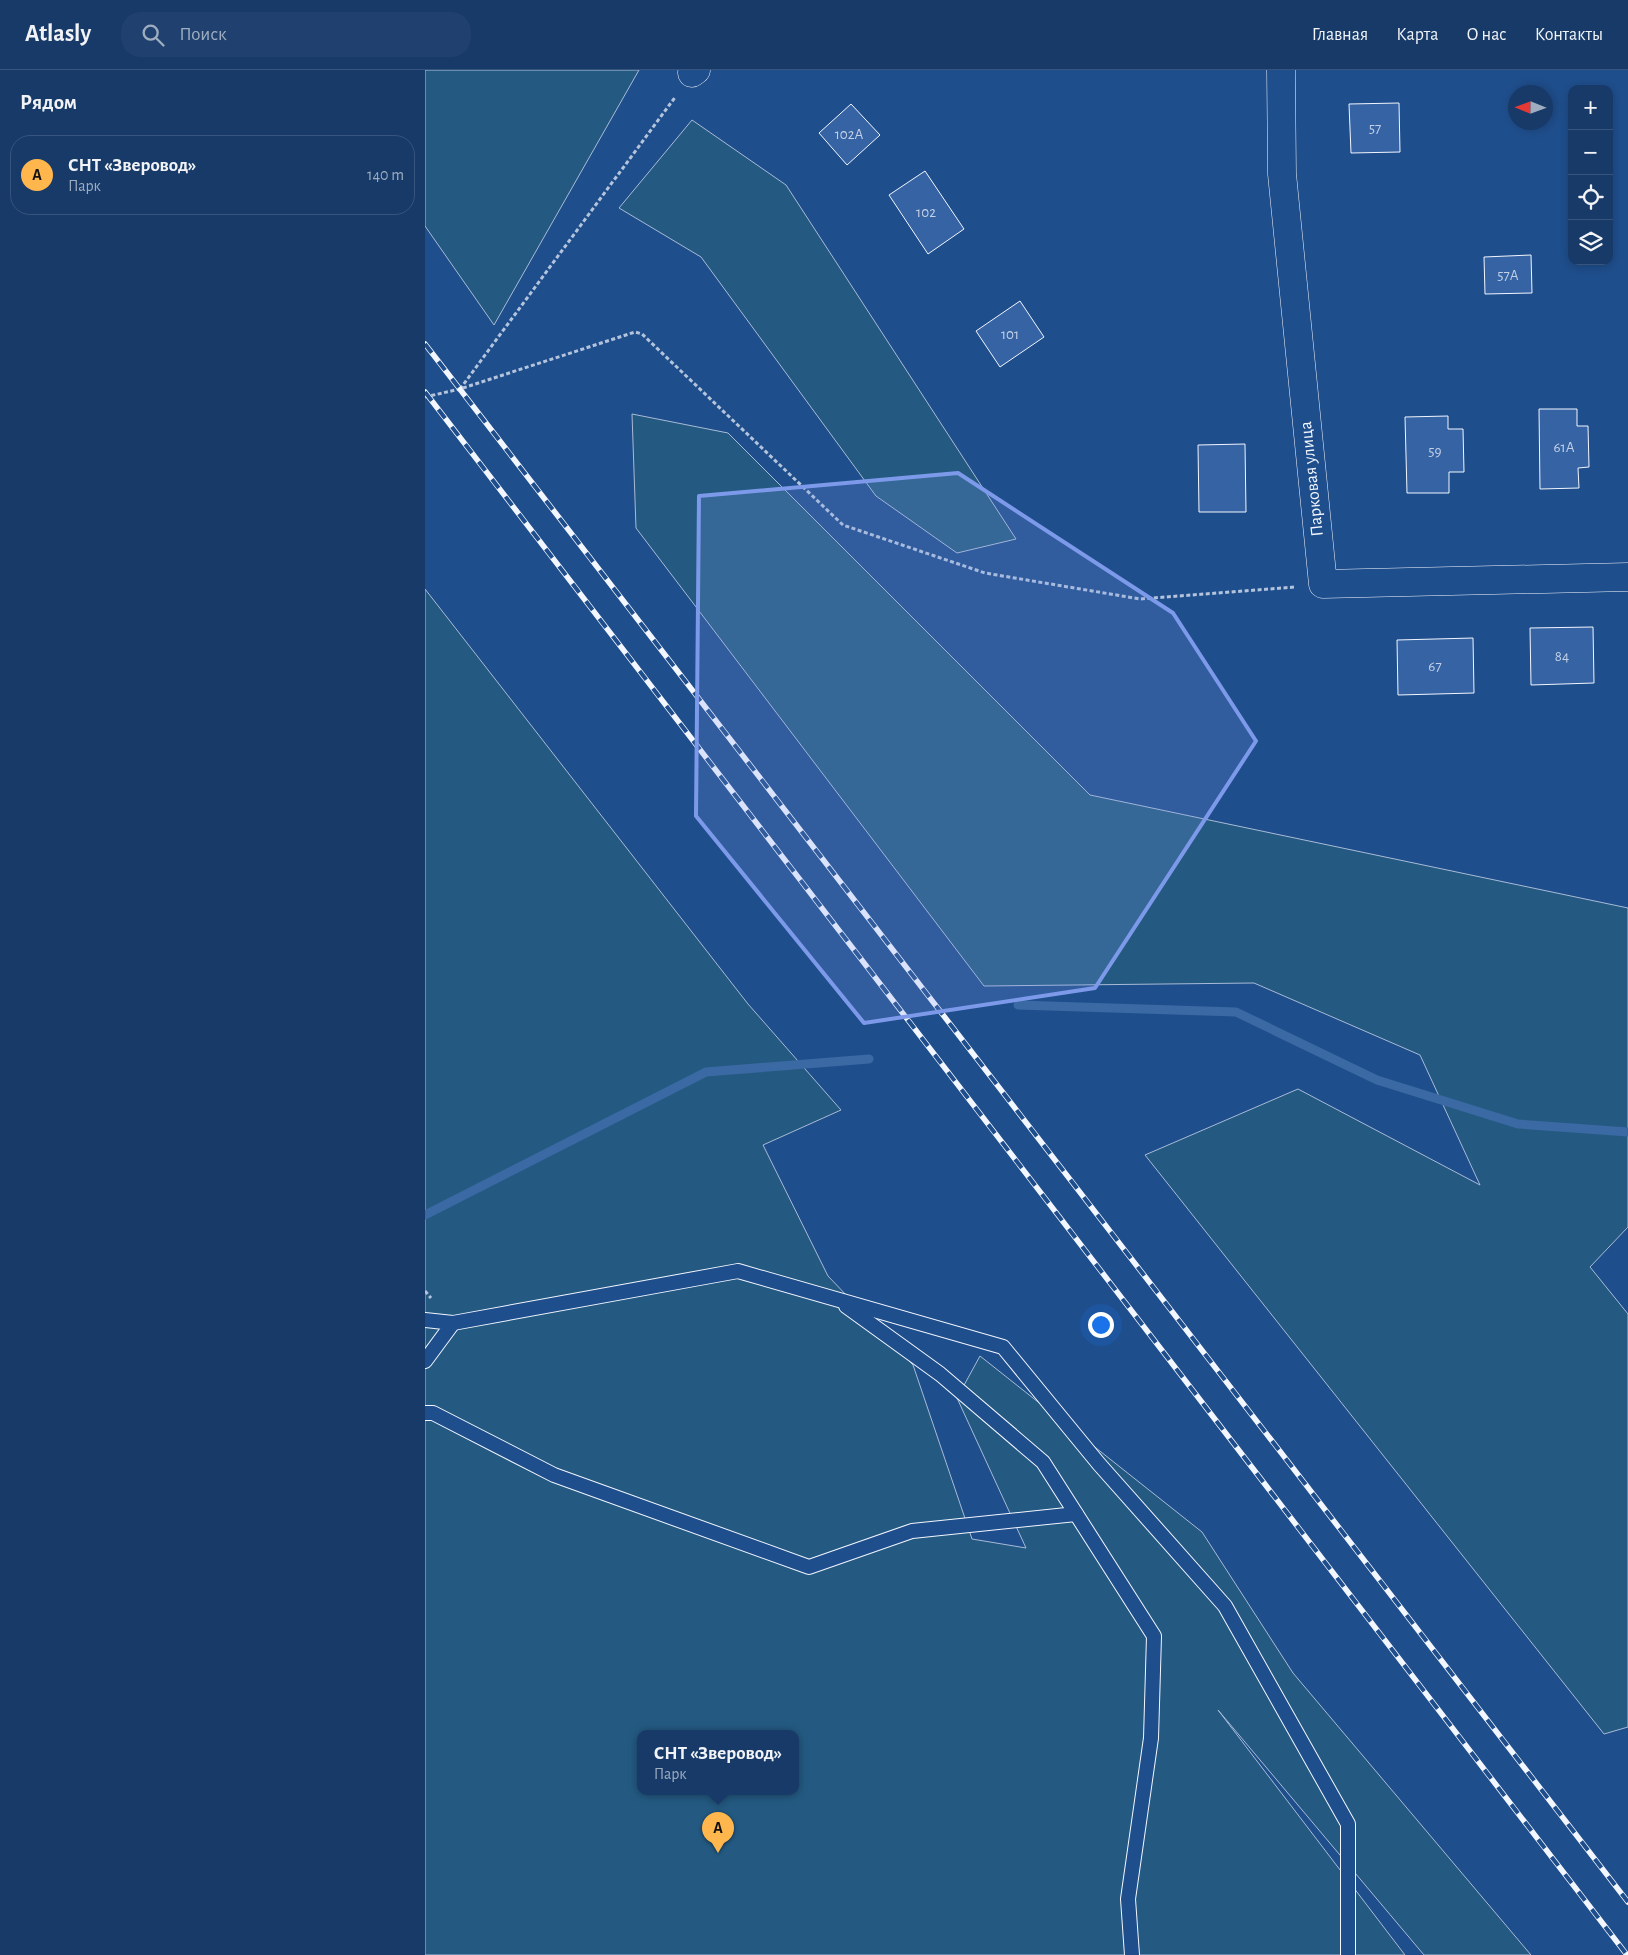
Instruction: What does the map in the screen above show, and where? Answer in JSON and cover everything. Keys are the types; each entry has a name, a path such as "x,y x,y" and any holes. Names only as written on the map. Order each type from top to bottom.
{"street":[{"name":"Парковая улица","path":"1281,70 1282,174 1323,584"},
{"path":"1323,584 1628,577"}],"lane":[{"path":"425,1320 453,1323 738,1271 1003,1347 1099,1464 1225,1606 1348,1824 1348,1955"},
{"path":"838,1300 940,1374 1043,1462 1154,1636 1151,1738 1128,1899 1132,1955"},
{"path":"425,1361 453,1323"},
{"path":"425,1413 433,1413 554,1475 809,1567 913,1531 1076,1514"}],"path":[{"path":"460,389 694,72"},
{"path":"425,397 460,389 635,332 642,334 843,525 985,573 1140,599 1323,584"}],"highlighted area":[{"path":"958,473 1173,613 1256,741 1095,988 864,1023 696,816 699,496"}],"shaded area":[{"path":"425,70 639,70 494,325 425,226"},
{"path":"692,120 786,185 1016,539 957,553 876,496 701,257 619,208"},
{"path":"632,414 728,433 1090,795 1628,908 1628,1227 1590,1267 1628,1314 1628,1727 1604,1734 1145,1155 1298,1089 1480,1185 1420,1055 1254,983 984,986 636,528"},
{"path":"425,589 748,1004 841,1110 763,1145 828,1276 913,1365 972,1539 1026,1548 957,1398 980,1356 1202,1532 1293,1673 1531,1955 1424,1955 1218,1710 1405,1955 425,1955"}],"building":[{"path":"1399,103 1400,152 1351,153 1349,104"},
{"path":"851,104 880,135 847,165 819,133"},
{"path":"925,171 964,229 928,254 889,195"},
{"path":"1531,255 1532,293 1485,294 1484,257"},
{"path":"1020,301 1044,337 1000,367 976,331"},
{"path":"1539,409 1577,409 1577,426 1588,426 1589,467 1578,468 1579,488 1540,489"},
{"path":"1448,416 1448,429 1463,429 1464,472 1449,472 1449,493 1407,493 1405,417"},
{"path":"1245,444 1246,512 1199,512 1198,445"},
{"path":"1593,627 1594,683 1531,685 1530,628"},
{"path":"1473,638 1474,693 1398,695 1397,640"}],"waterway":[{"path":"1018,1005 1236,1012 1377,1080 1518,1124 1628,1132"},
{"path":"425,1215 706,1072 869,1059"}],"railway":[{"path":"425,344 1628,1902"},
{"path":"425,392 1627,1955"}],"place":[{"name":"СНТ «Зверовод»","path":"718,1853"}]}
